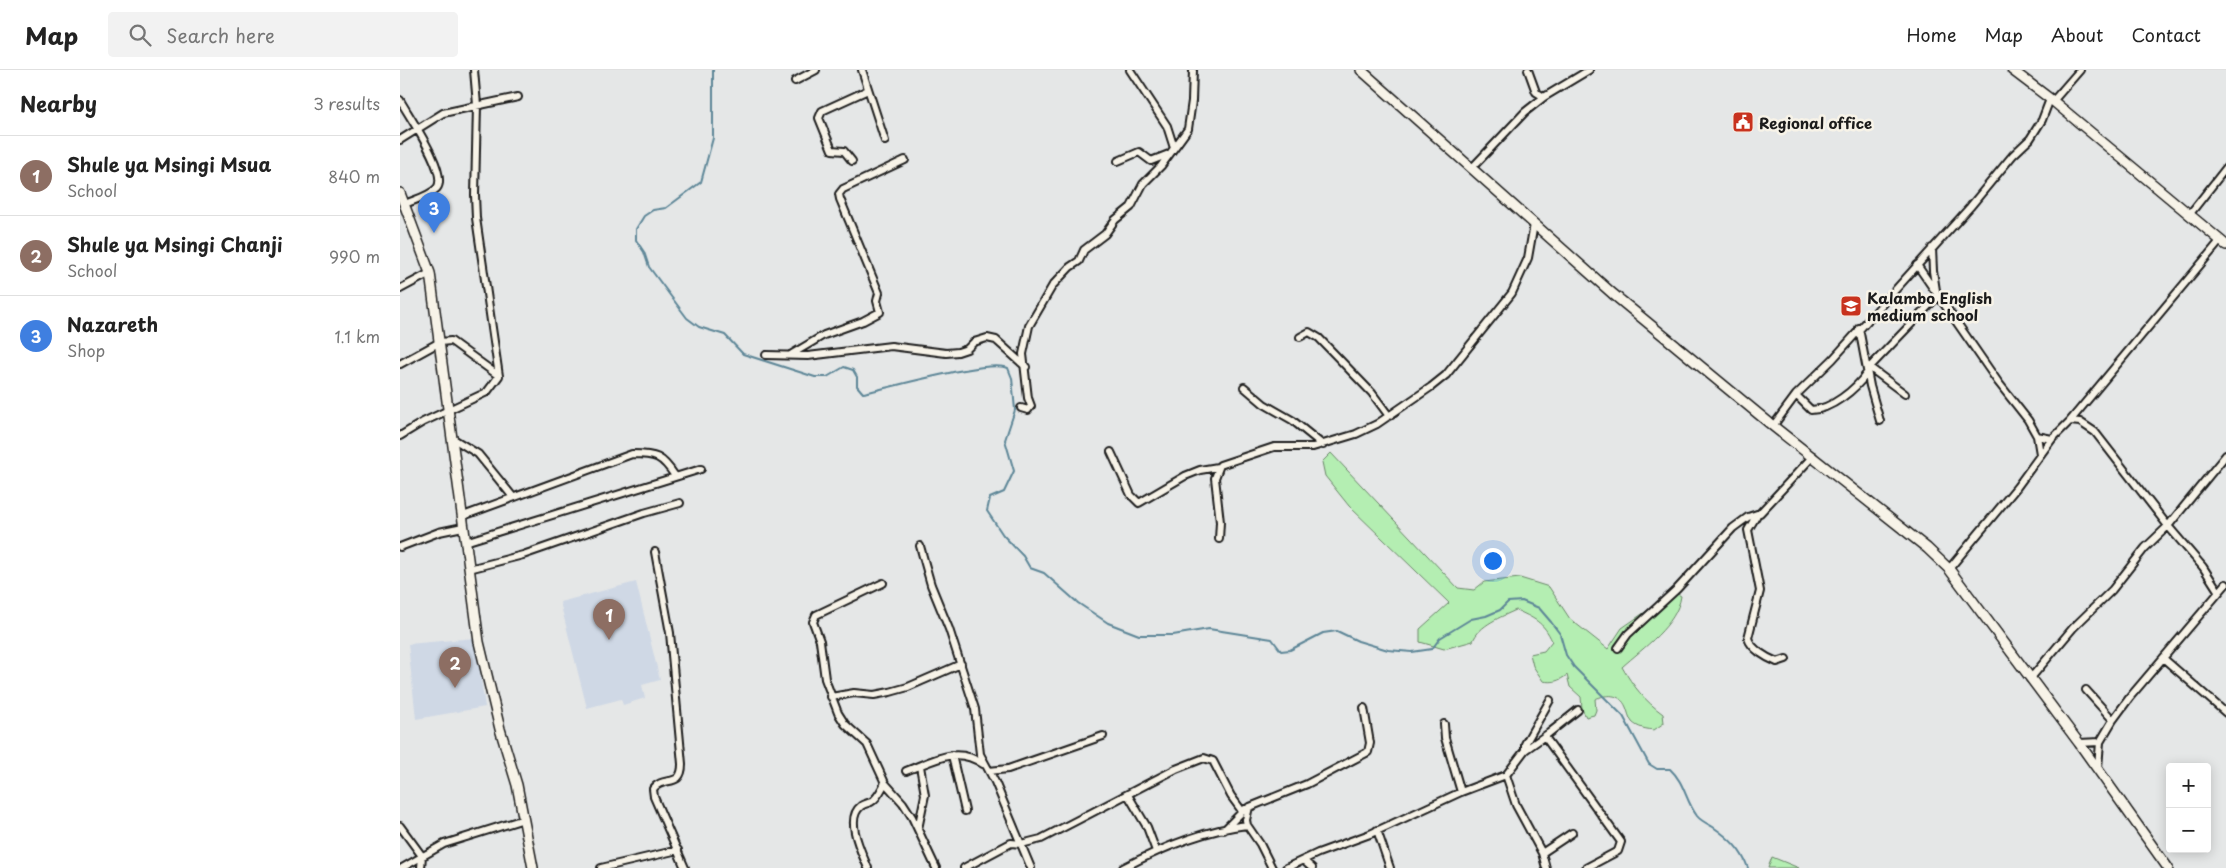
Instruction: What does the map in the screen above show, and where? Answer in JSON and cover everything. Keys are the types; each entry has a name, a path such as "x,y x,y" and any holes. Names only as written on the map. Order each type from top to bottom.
{"street":[{"path":"400,436 422,422 487,392 499,376 476,218 477,105 474,70"},
{"path":"795,81 816,70"},
{"path":"862,70 885,141"},
{"path":"1130,70 1167,126 1172,150"},
{"path":"1021,408 1028,410 1031,406 1023,354 1026,335 1032,321 1053,285 1070,267 1079,261 1084,250 1105,234 1115,220 1126,213 1143,184 1161,166 1190,123 1193,70"},
{"path":"1361,70 1613,294 1772,426 1813,456 1927,548 1949,569 2080,743 2168,868"},
{"path":"1528,70 1536,92 1544,98"},
{"path":"1471,169 1503,133 1544,98 1589,70"},
{"path":"1949,569 2017,487 2052,439 2070,421 2223,243 2052,100 2012,70"},
{"path":"1772,426 1796,395 1833,359 2013,155 2030,139 2052,100 2080,70"},
{"path":"852,161 844,151 832,150 818,118 822,110 868,90"},
{"path":"400,140 443,113 518,97"},
{"path":"400,100 430,151 440,180 437,188 404,210"},
{"path":"1118,161 1139,152 1152,161 1172,150"},
{"path":"792,354 824,335 863,321 880,312 877,301 879,293 839,194 843,188 905,160"},
{"path":"2189,215 2226,168"},
{"path":"400,193 404,210 430,273 447,411 463,516 464,542 479,642 500,728 511,760 533,868"},
{"path":"1111,452 1131,495 1139,503 1185,476 1200,470 1218,467 1274,447 1313,447 1356,434 1389,416 1426,391 1446,374 1512,293 1528,258 1534,224"},
{"path":"1932,248 1932,271 1937,297"},
{"path":"1916,265 1998,382 2028,420 2037,436 2040,454"},
{"path":"400,289 430,273"},
{"path":"1796,395 1811,410 1818,410 1845,394 1858,384 1868,370 1937,297"},
{"path":"1859,328 1880,421"},
{"path":"1300,336 1309,332 1319,338 1372,393 1389,416"},
{"path":"766,355 792,354 808,356 891,346 946,353 967,349 974,342 987,338 996,340 1026,367"},
{"path":"400,364 440,342 455,342 499,376"},
{"path":"1868,370 1905,394"},
{"path":"1244,387 1264,404 1292,420 1322,445"},
{"path":"2070,421 2080,422 2095,432 2168,526 2203,567 2219,592"},
{"path":"2037,436 2052,439"},
{"path":"452,438 478,454 513,497"},
{"path":"463,516 632,454 656,456 666,462 675,476"},
{"path":"2030,679 2073,628 2112,590 2145,548 2168,526 2226,455"},
{"path":"1786,659 1777,662 1768,658 1749,643 1748,638 1760,591 1748,530 1757,514 1813,456"},
{"path":"1218,467 1215,478 1220,522 1219,539"},
{"path":"464,542 701,468"},
{"path":"469,569 523,555 644,513 680,503"},
{"path":"1618,648 1628,634 1677,589 1732,528 1748,517 1757,514"},
{"path":"400,547 440,532 463,527"},
{"path":"920,546 931,585 949,629 975,709 980,754 1011,818 1031,868"},
{"path":"655,552 670,633 682,773 679,778 656,785 653,789 654,797 685,868"},
{"path":"883,583 840,602 813,618 814,626 820,641 823,669 831,697 846,724 866,744 885,783 903,803 918,829 936,868"},
{"path":"2098,768 2100,742 2113,720 2226,584"},
{"path":"2163,658 2226,713"},
{"path":"831,697 854,693 874,695 890,692 908,687 961,664"},
{"path":"2086,690 2113,720"},
{"path":"1525,750 1525,744 1550,700"},
{"path":"1224,830 1246,809 1307,784 1368,752 1370,744 1364,708"},
{"path":"1286,868 1461,792 1506,775 1525,750 1578,710"},
{"path":"1444,724 1445,738 1461,792"},
{"path":"906,771 952,755 967,754 988,769 1008,769 1102,736"},
{"path":"1545,736 1621,842 1618,851 1586,868"},
{"path":"2080,743 2100,742"},
{"path":"952,755 965,811"},
{"path":"964,868 1011,843 1021,844 1041,839 1176,769 1208,758 1213,760 1218,767 1231,796 1246,809 1247,825 1260,844 1272,868"},
{"path":"918,829 925,795 920,766"},
{"path":"1506,775 1516,805 1542,853 1546,868"},
{"path":"868,868 856,840 853,820 860,806 876,799 885,783"},
{"path":"1128,795 1147,827 1156,851"},
{"path":"402,868 444,844 524,819"},
{"path":"1123,868 1156,851 1224,830 1247,825"},
{"path":"400,826 422,856 421,868"},
{"path":"1377,830 1390,868"},
{"path":"1542,853 1572,833"},
{"path":"605,868 678,850"},
{"path":"1303,860 1312,868"}],"shaded area":[{"path":"636,582 660,680 642,685 645,698 623,705 621,699 587,708 560,602"},
{"path":"475,638 485,707 416,719 408,644"}],"green space":[{"path":"1331,453 1458,588 1474,590 1484,582 1520,578 1549,587 1570,619 1608,649 1622,628 1674,592 1681,596 1673,617 1666,626 1649,644 1622,667 1640,693 1663,714 1664,723 1654,730 1637,726 1632,722 1623,702 1613,696 1595,699 1596,710 1594,715 1586,717 1582,709 1581,697 1570,687 1567,675 1556,681 1543,681 1533,666 1530,654 1544,651 1552,641 1542,625 1533,618 1516,610 1485,626 1473,641 1444,649 1420,642 1420,629 1449,603 1349,506 1325,476 1322,462"},
{"path":"1772,857 1799,868 1768,868"}],"waterway":[{"path":"713,70 713,138 701,182 666,208 653,210 644,216 636,229 636,240 644,252 649,267 687,318 699,327 725,335 743,354 815,377 827,377 844,367 853,370 857,377 857,386 863,393 981,367 997,366 1008,368 1012,378 1015,410 1005,440 1014,471 1004,492 990,498 987,511 1003,535 1023,556 1030,568 1044,573 1078,603 1108,623 1139,635 1173,635 1209,629 1272,639 1281,651 1290,650 1323,633 1337,631 1358,641 1388,650 1412,652 1432,649 1440,638 1471,619 1486,616 1500,610 1508,602 1522,601 1539,608 1560,634 1566,655 1574,667 1623,716 1649,764 1657,769 1670,769 1675,774 1697,816 1730,840 1748,868"}],"place":[{"name":"Regional office","path":"1743,122"},
{"name":"Nazareth","path":"434,233"},
{"name":"Kalambo English medium school","path":"1851,306"},
{"name":"Shule ya Msingi Msua","path":"609,640"},
{"name":"Shule ya Msingi Chanji","path":"455,688"}]}
